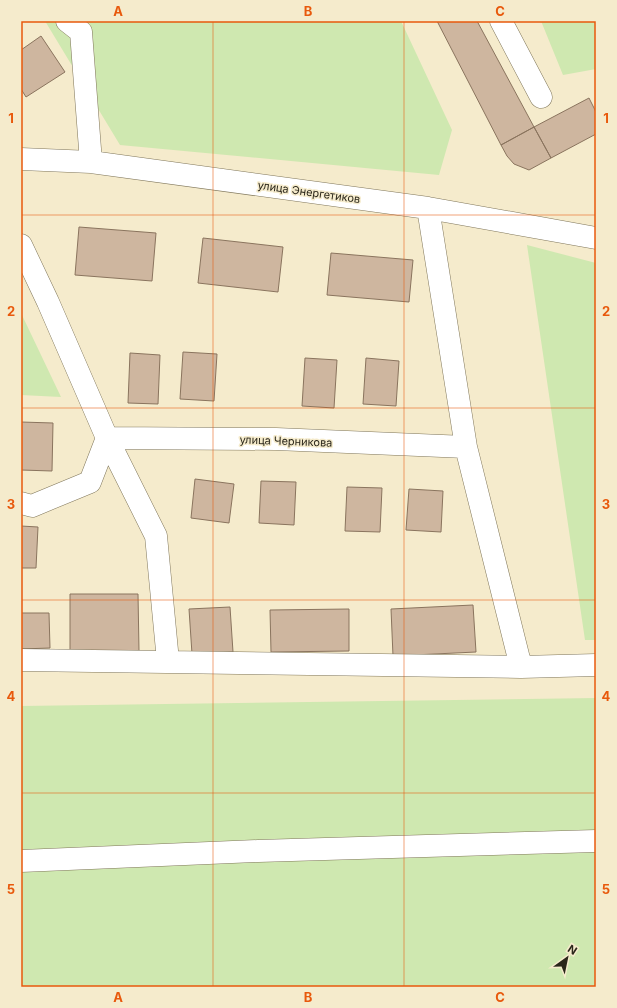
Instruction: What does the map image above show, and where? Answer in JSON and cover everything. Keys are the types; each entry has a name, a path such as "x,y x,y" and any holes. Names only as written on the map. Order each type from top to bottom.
{"street":[{"path":"67,21 81,32 91,162"},
{"path":"501,21 541,97"},
{"name":"улица Энергетиков","path":"21,158 91,162 428,208 596,238"},
{"path":"428,208 466,447 521,667"},
{"path":"21,245 48,302 107,438 156,536 168,661"},
{"path":"21,503 32,506 90,482 107,438"},
{"name":"улица Черникова","path":"107,438 276,439 466,447"},
{"path":"21,660 521,667 596,665"},
{"path":"21,861 258,851 596,841"}],"green space":[{"path":"45,21 401,21 452,130 439,175 120,145"},
{"path":"541,21 596,21 596,69 563,75"},
{"path":"527,245 596,263 596,640 585,640"},
{"path":"21,313 61,397 21,395"},
{"path":"596,698 596,987 21,987 21,706"}],"building":[{"path":"437,21 477,21 534,127 501,145"},
{"path":"41,36 65,72 26,97 21,89 21,50"},
{"path":"589,98 596,112 596,134 551,158 534,127"},
{"path":"534,127 551,158 529,170 514,164 507,156 501,145"},
{"path":"79,227 156,233 152,281 75,275"},
{"path":"203,238 283,247 278,292 198,283"},
{"path":"331,253 413,260 409,302 327,295"},
{"path":"183,352 217,354 214,401 180,399"},
{"path":"130,353 160,355 158,404 128,403"},
{"path":"305,358 337,360 334,408 302,406"},
{"path":"366,358 399,361 396,406 363,404"},
{"path":"21,422 53,423 52,471 21,470"},
{"path":"195,479 234,484 229,523 191,518"},
{"path":"261,481 296,482 294,525 259,523"},
{"path":"347,487 382,488 380,532 345,531"},
{"path":"409,489 443,491 441,532 406,530"},
{"path":"21,526 38,527 36,568 21,568"},
{"path":"70,594 138,594 139,651 70,652"},
{"path":"473,605 476,652 393,656 391,609"},
{"path":"230,607 233,652 192,654 189,609"},
{"path":"349,609 349,651 271,652 270,610"},
{"path":"21,613 49,613 50,648 21,649"}]}
